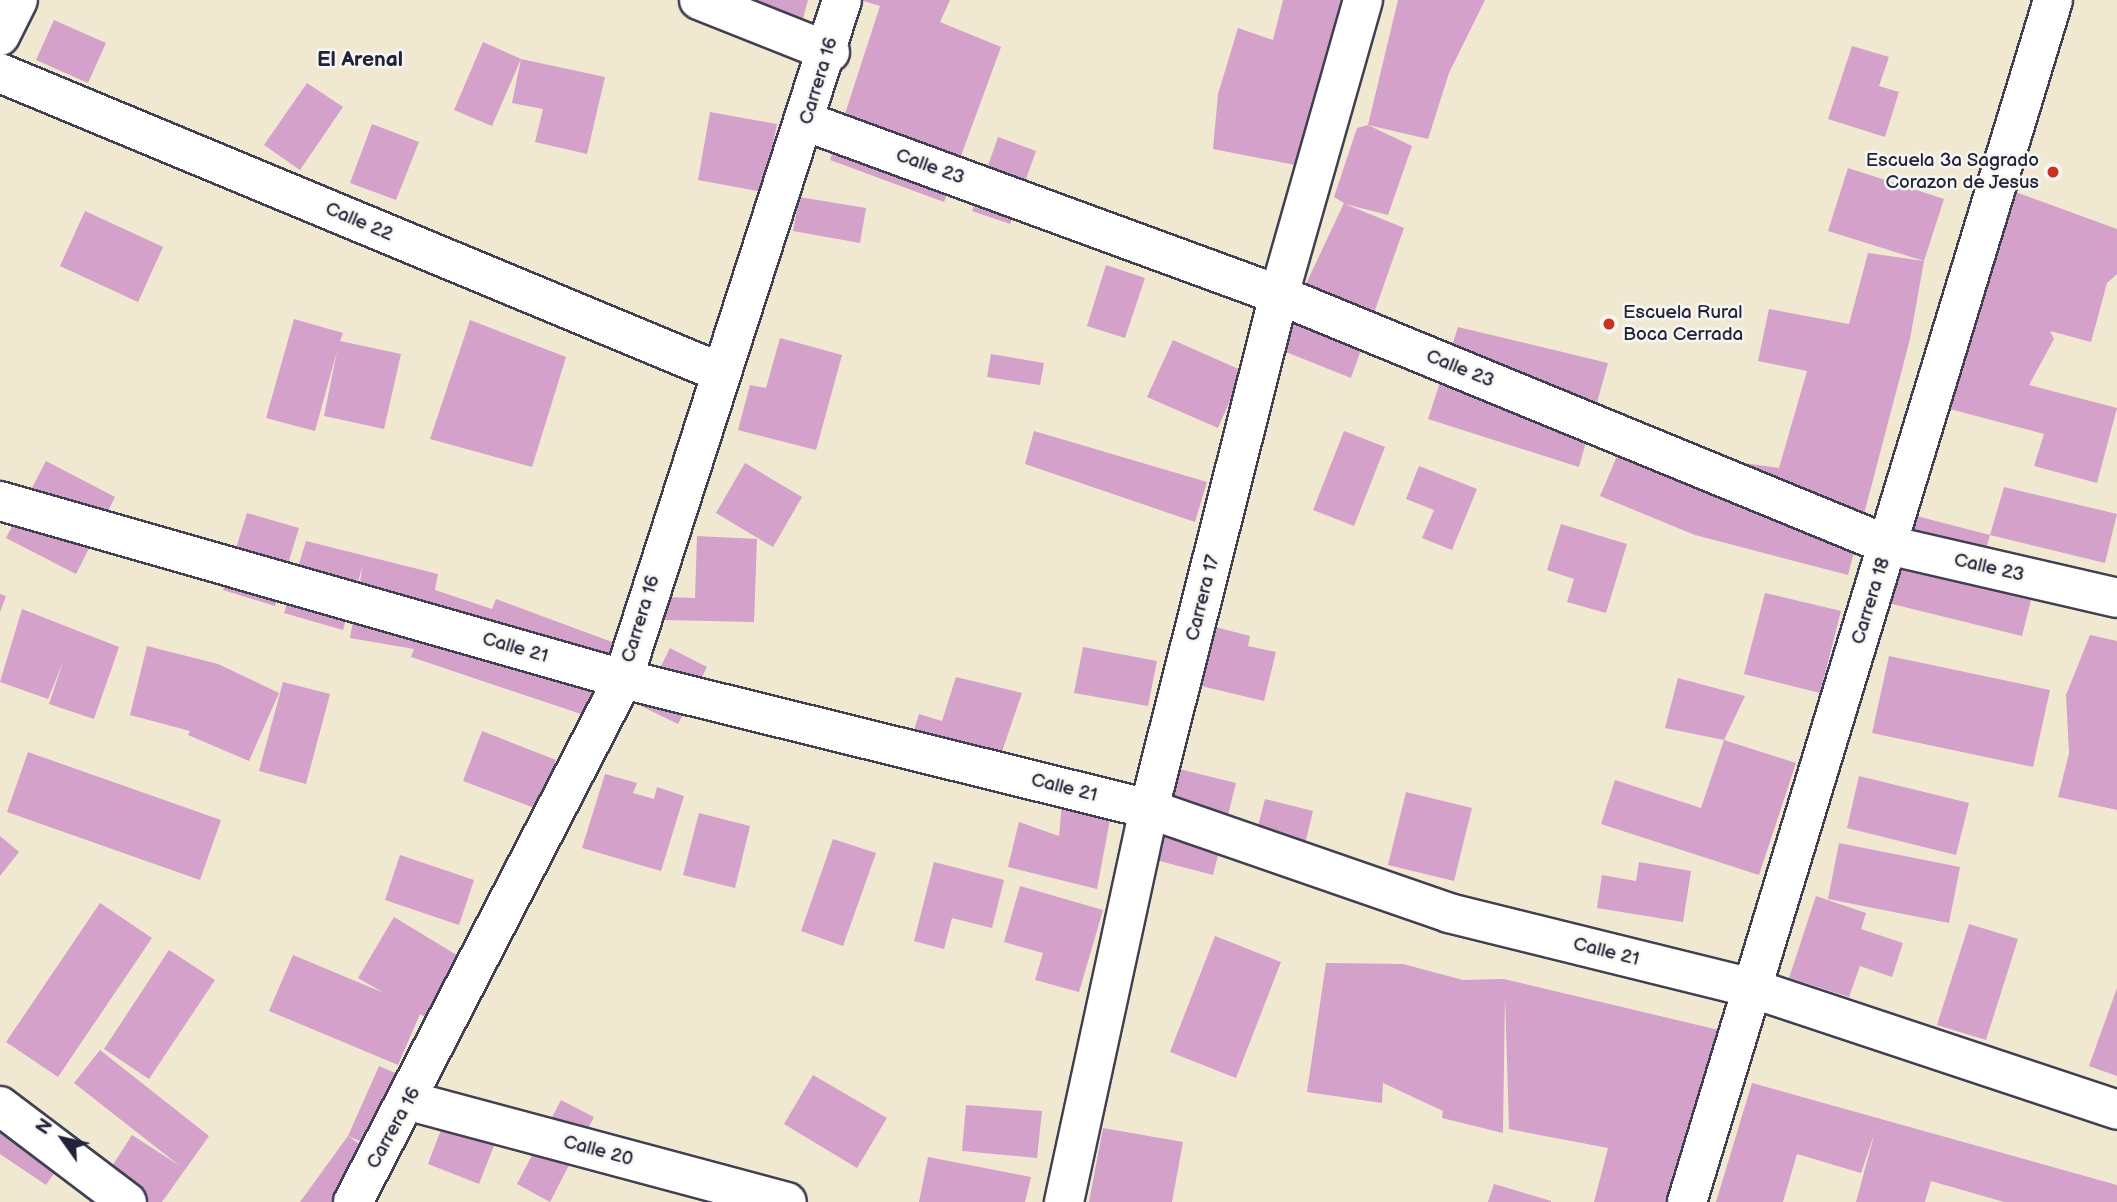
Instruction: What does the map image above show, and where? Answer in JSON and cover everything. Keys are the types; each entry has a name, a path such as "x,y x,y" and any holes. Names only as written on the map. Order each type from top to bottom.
{"street":[{"path":"0,36 18,0"},
{"path":"699,0 830,52"},
{"name":"Carrera 16","path":"353,1202 410,1101 623,679 718,372 830,52 842,0"},
{"name":"Carrera 17","path":"1064,1202 1149,809 1279,295 1363,0"},
{"name":"Carrera 18","path":"1687,1202 2053,0"},
{"name":"Calle 22","path":"0,74 718,372"},
{"name":"Calle 23","path":"807,122 1279,295 1888,545 2117,598"},
{"name":"Calle 21","path":"0,501 623,679 1149,809 1449,913 1751,988 2117,1110"},
{"name":"Calle 20","path":"410,1101 787,1202"},
{"path":"0,1106 127,1202"}],"building":[{"path":"747,0 808,0 799,34"},
{"path":"860,0 950,0 940,22 1001,47 944,202 830,160 880,6"},
{"path":"1283,0 1343,0 1295,165 1213,149 1218,94 1238,28 1273,40"},
{"path":"1398,0 1485,0 1449,73 1428,139 1368,125"},
{"path":"54,20 106,43 88,83 36,60"},
{"path":"483,42 521,59 492,126 454,110"},
{"path":"1852,46 1889,57 1879,86 1899,92 1885,137 1828,119"},
{"path":"521,59 605,77 587,154 535,142 543,109 512,103"},
{"path":"307,83 343,107 300,170 264,145"},
{"path":"710,112 777,124 763,192 698,180"},
{"path":"372,124 419,142 396,200 350,183"},
{"path":"1368,125 1412,146 1388,215 1345,204 1404,228 1351,378 1276,348 1344,203 1334,197 1357,128"},
{"path":"998,137 1036,151 1010,224 972,211"},
{"path":"1848,168 1944,199 1924,261 1828,231"},
{"path":"1999,186 2117,229 2117,274 2107,283 2091,342 2050,331 2054,339 2029,385 2117,408 2097,483 2034,466 2044,434 1931,404"},
{"path":"799,197 866,208 860,243 793,231"},
{"path":"85,211 163,247 138,302 60,266"},
{"path":"1868,253 1924,261 1910,339 1848,575 1695,535 1600,496 1629,428 1716,459 1779,468 1807,371 1758,361 1769,309 1849,324"},
{"path":"1106,265 1145,278 1125,338 1087,326"},
{"path":"294,319 343,333 340,341 401,354 384,429 324,416 337,351 315,431 266,418"},
{"path":"470,320 566,357 532,467 430,439"},
{"path":"1458,327 1608,363 1579,467 1428,419"},
{"path":"780,338 842,355 816,450 738,430 750,385 766,388"},
{"path":"1173,340 1243,371 1218,428 1147,397"},
{"path":"991,354 1044,363 1040,385 987,377"},
{"path":"1034,431 1207,482 1195,522 1025,464"},
{"path":"1344,431 1385,447 1354,526 1313,510"},
{"path":"46,461 115,497 76,574 6,538"},
{"path":"745,463 802,497 773,547 716,513"},
{"path":"1419,466 1477,489 1452,550 1422,538 1434,510 1406,499"},
{"path":"2004,487 2117,514 2105,563 1990,535"},
{"path":"1901,512 1990,535 1976,586 2031,600 2022,636 1880,601"},
{"path":"247,513 299,528 275,606 223,590"},
{"path":"1561,524 1627,544 1606,613 1567,602 1574,579 1547,570"},
{"path":"697,536 757,539 754,622 664,620 665,597 695,598"},
{"path":"306,541 438,574 435,590 492,609 496,599 612,642 612,689 584,715 411,657 414,649 350,638 363,565 343,630 284,613"},
{"path":"1765,593 1841,611 1820,693 1744,674"},
{"path":"0,594 6,596 0,612"},
{"path":"22,609 119,647 94,719 49,704 63,662 48,699 0,682"},
{"path":"1215,627 1250,636 1248,646 1276,652 1264,701 1201,686"},
{"path":"2090,635 2117,641 2117,810 2058,797 2069,753 2066,695"},
{"path":"147,646 218,664 279,693 249,761 188,735 190,731 130,715"},
{"path":"1083,647 1157,661 1148,706 1074,693"},
{"path":"670,648 707,667 678,724 641,706"},
{"path":"1889,656 2050,690 2033,767 1872,733"},
{"path":"956,677 1022,693 992,781 909,746 919,714 942,721"},
{"path":"1678,678 1745,696 1724,740 1665,728"},
{"path":"283,682 330,694 306,784 259,771"},
{"path":"482,731 556,760 537,809 463,781"},
{"path":"1724,740 1796,763 1759,875 1601,824 1615,780 1701,808"},
{"path":"28,752 221,820 200,880 7,812"},
{"path":"1175,768 1236,783 1213,875 1152,859"},
{"path":"605,774 637,783 633,793 654,799 657,787 684,796 661,871 582,848"},
{"path":"1859,776 1969,803 1956,855 1847,828"},
{"path":"1406,792 1472,808 1454,881 1388,865"},
{"path":"1265,799 1313,811 1297,877 1248,865"},
{"path":"1062,803 1112,809 1097,889 1008,867 1019,822 1059,836"},
{"path":"699,813 750,826 735,888 683,875"},
{"path":"0,836 19,852 0,876"},
{"path":"833,839 876,853 843,946 801,931"},
{"path":"1839,843 1960,867 1949,923 1828,899"},
{"path":"400,855 474,880 459,925 385,900"},
{"path":"934,862 1004,880 992,928 952,918 944,949 914,941"},
{"path":"1639,862 1691,871 1683,922 1597,908 1602,875 1636,881"},
{"path":"1020,886 1103,910 1079,992 1035,980 1043,953 1004,942"},
{"path":"1816,896 1866,913 1861,929 1903,943 1892,977 1860,966 1849,997 1789,978"},
{"path":"100,903 152,938 58,1077 6,1042"},
{"path":"394,917 460,957 425,1017 420,1014 398,1065 269,1011 293,955 384,993 358,978"},
{"path":"1969,924 2018,939 1986,1040 1937,1025"},
{"path":"1215,936 1281,962 1236,1078 1170,1052"},
{"path":"169,950 215,980 149,1079 104,1049"},
{"path":"1326,963 1403,964 1463,980 1504,979 1723,1031 1671,1202 1594,1202 1608,1148 1509,1129 1505,995 1503,1133 1442,1118 1443,1111 1383,1083 1382,1103 1307,1092"},
{"path":"2117,988 2117,1076 2089,1066"},
{"path":"100,1050 209,1136 162,1202 89,1202 132,1135 180,1166 74,1083"},
{"path":"379,1066 407,1078 376,1148 348,1136"},
{"path":"813,1075 887,1118 857,1168 784,1124"},
{"path":"1752,1083 2117,1185 2117,1202 2004,1202 1931,1181 1925,1202 1856,1202 1875,1132 1861,1173 1797,1154 1783,1202 1716,1202"},
{"path":"0,1086 78,1139 46,1185 0,1154"},
{"path":"561,1100 594,1117 550,1202 517,1184"},
{"path":"451,1103 503,1123 479,1184 428,1164"},
{"path":"966,1105 1042,1111 1037,1158 962,1151"},
{"path":"1103,1128 1183,1142 1172,1202 1089,1202"},
{"path":"348,1136 379,1158 347,1202 300,1202"},
{"path":"928,1157 1031,1177 1025,1202 919,1202"},
{"path":"1494,1184 1551,1201 1551,1202 1488,1202"}],"place":[{"name":"Escuela 3a Sagrado Corazon de Jesus","path":"2053,172"},
{"name":"Escuela Rural Boca Cerrada","path":"1609,324"}],"district":[{"name":"El Arenal","path":"360,60"}]}
